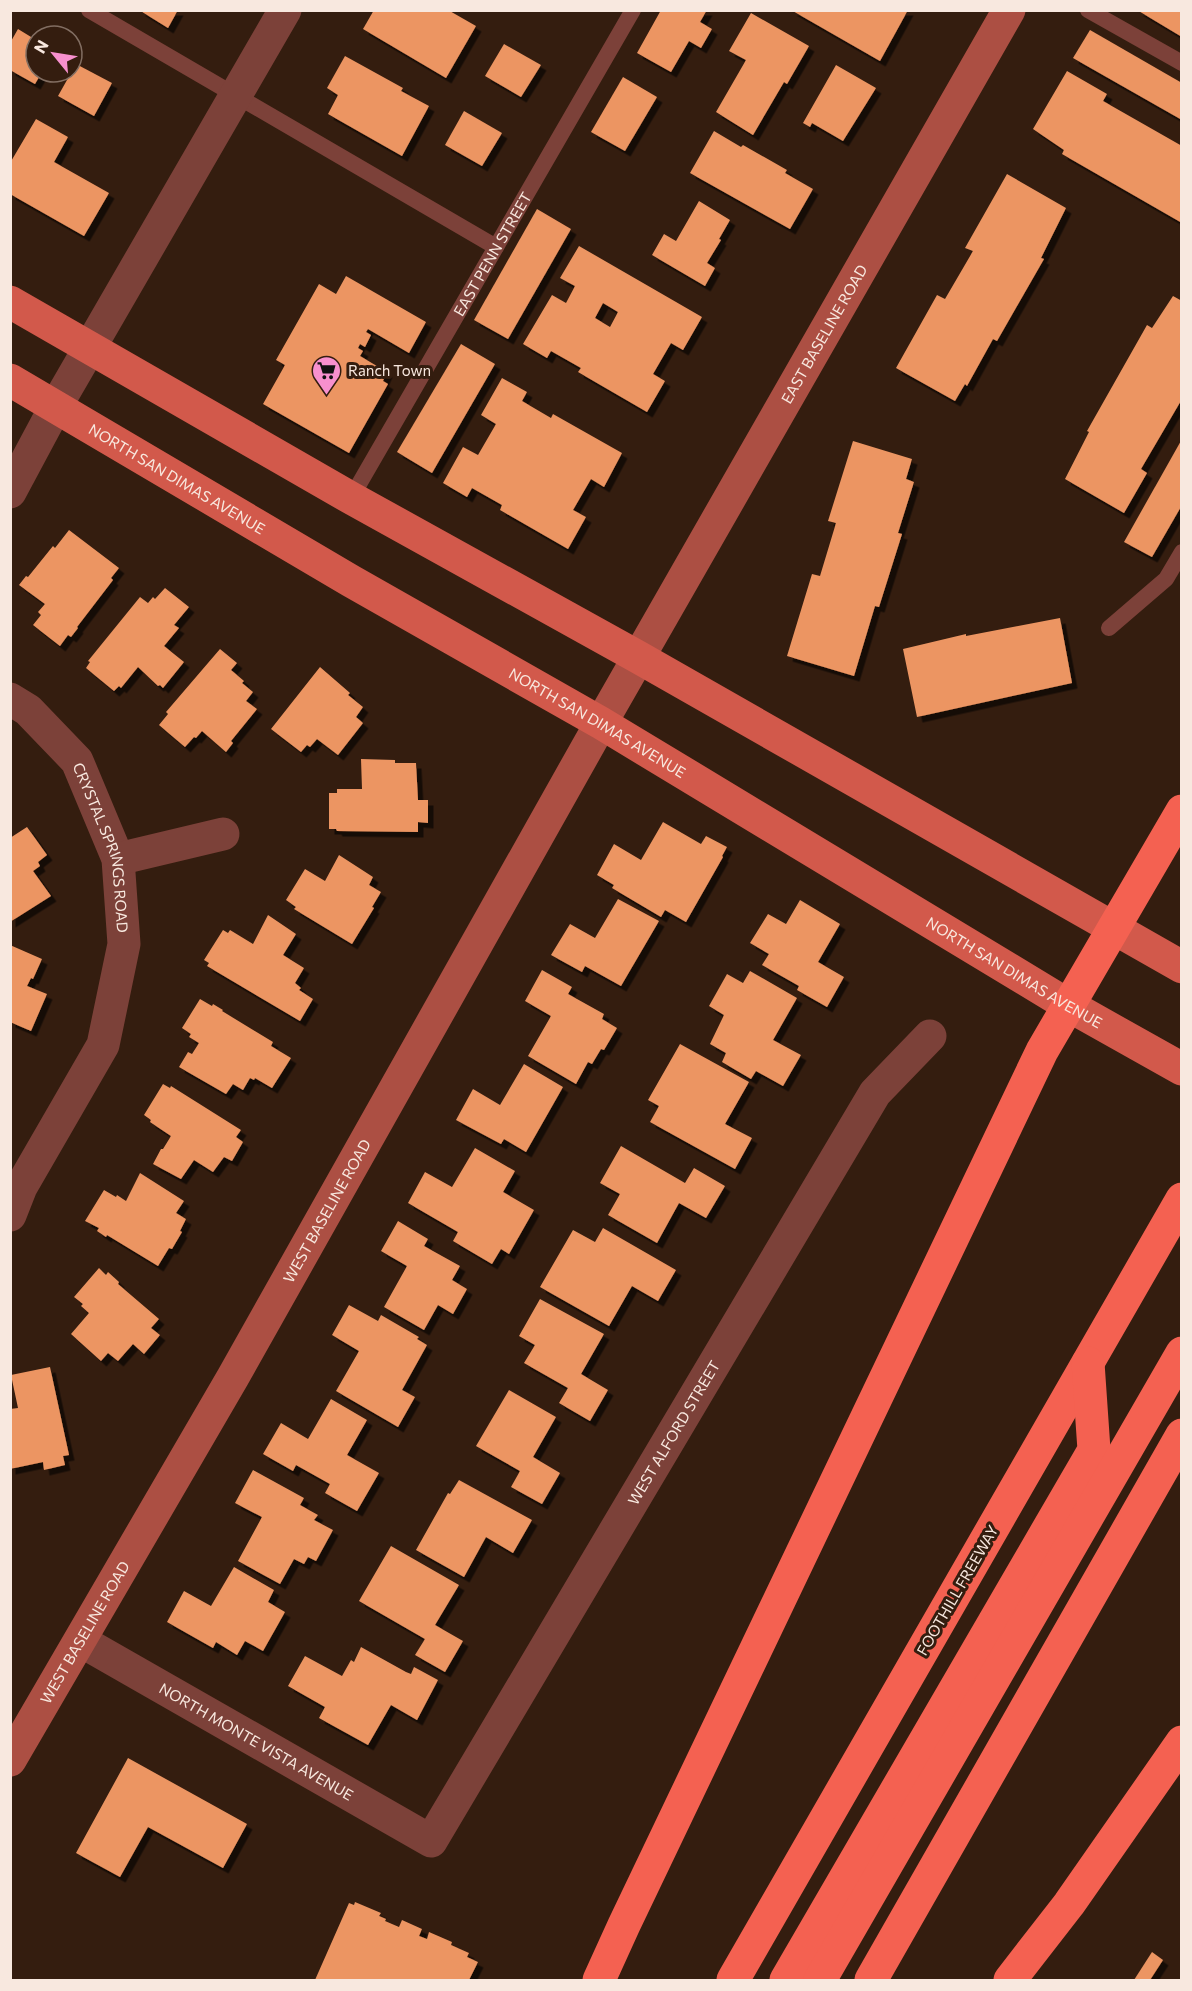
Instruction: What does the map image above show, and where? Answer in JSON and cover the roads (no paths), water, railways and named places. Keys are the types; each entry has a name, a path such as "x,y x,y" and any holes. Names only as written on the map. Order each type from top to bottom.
{"highway":[{"path":"599,1980 1042,1051 1182,812"},
{"name":"FOOTHILL FREEWAY","path":"733,1980 1182,1199"},
{"path":"820,1980 1182,1353"},
{"path":"786,1980 1094,1450 1088,1363"},
{"path":"871,1980 1182,1435"},
{"path":"1010,1980 1069,1904 1182,1742"}],"main road":[{"name":"EAST BASELINE ROAD","path":"638,657 1009,10"},
{"path":"10,302 351,498 638,657 1182,967"},
{"name":"NORTH SAN DIMAS AVENUE","path":"10,380 351,581 601,723 1068,1005 1182,1069"},
{"name":"WEST BASELINE ROAD","path":"10,1760 239,1367 638,657"}],"street":[{"path":"10,492 56,406 285,10"},
{"name":"CRYSTAL SPRINGS ROAD","path":"10,699 28,711 77,761 118,859 124,944 103,1045 21,1187 10,1215"},
{"path":"118,859 223,834"},
{"name":"WEST ALFORD STREET","path":"431,1841 875,1093 930,1036"},
{"name":"NORTH MONTE VISTA AVENUE","path":"81,1641 431,1841"}],"lane":[{"path":"89,10 496,247"},
{"name":"EAST PENN STREET","path":"351,498 633,10"},
{"path":"1088,10 1182,63"},
{"path":"1109,628 1166,579 1182,552"}],"place":[{"name":"Ranch Town","path":"327,396"}]}
